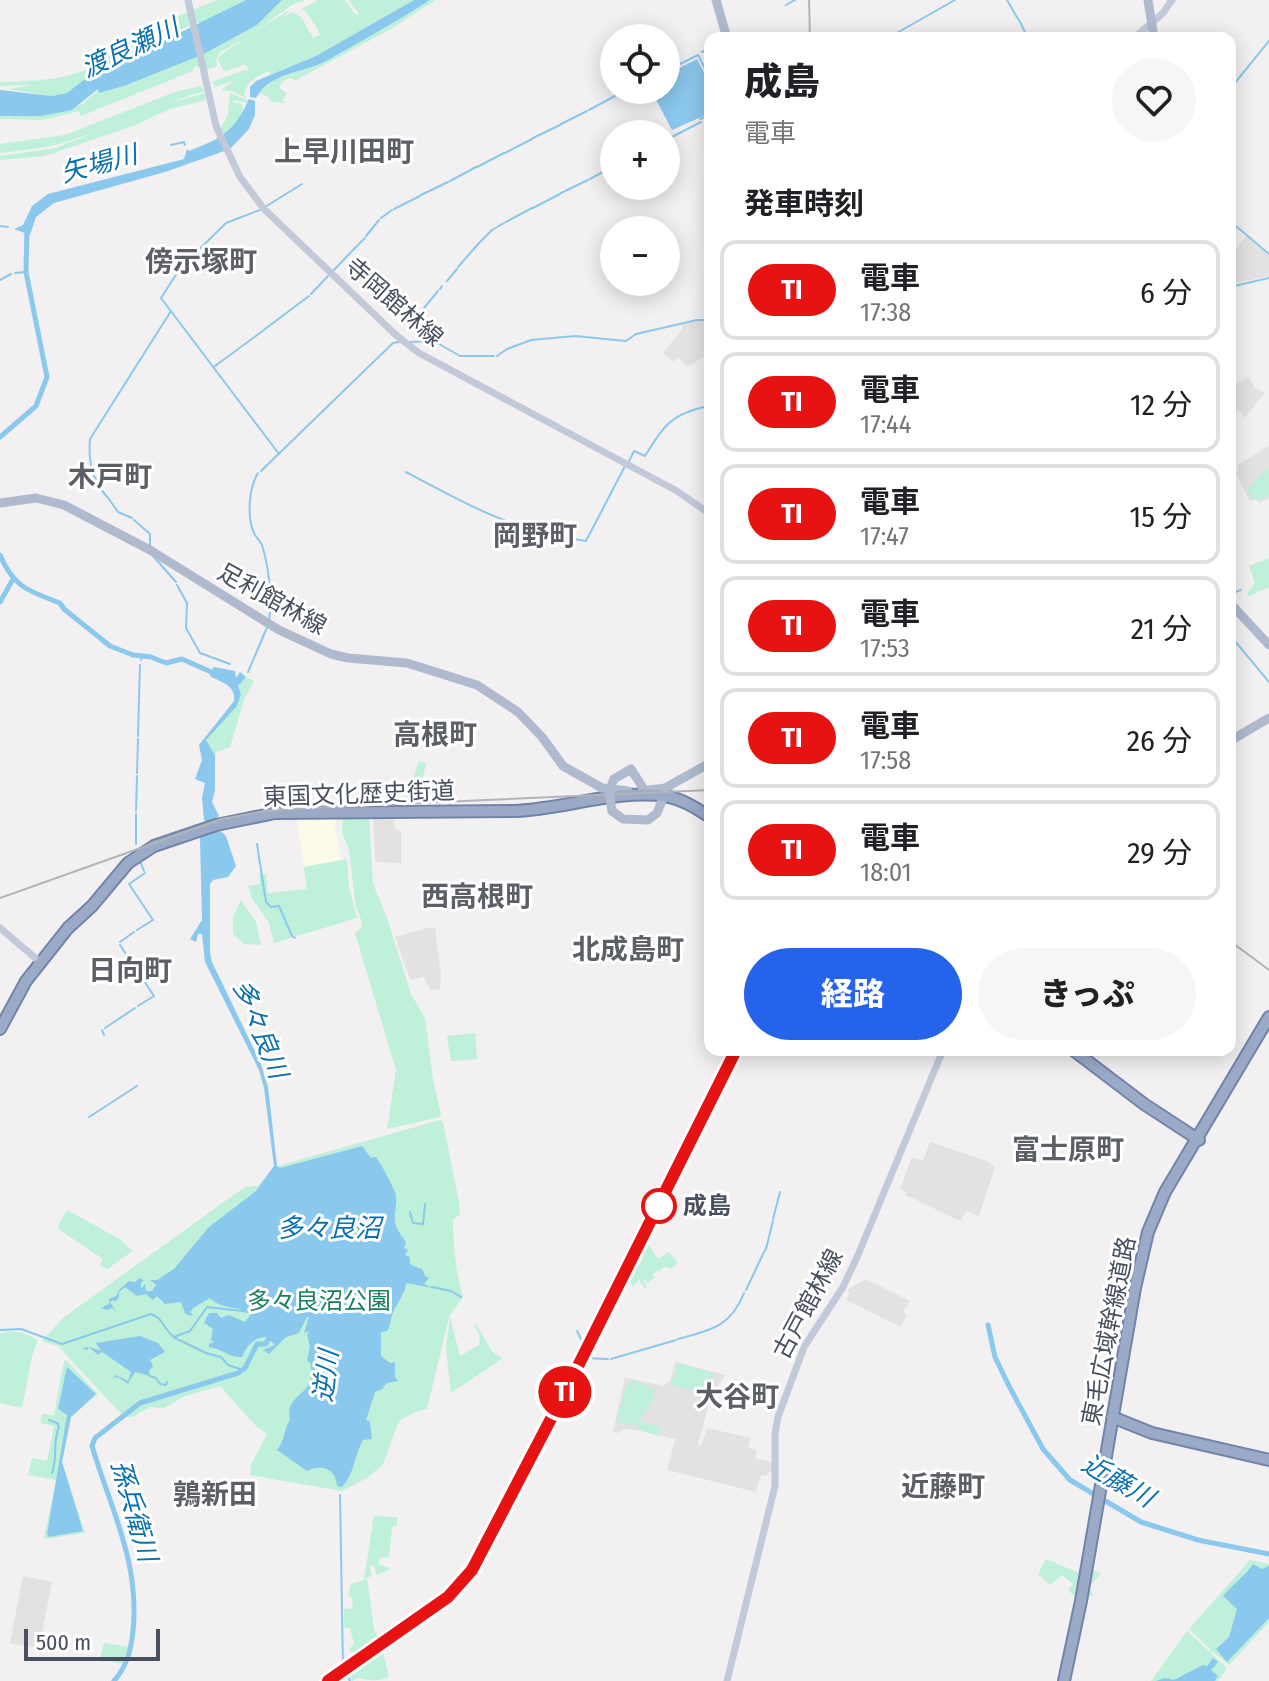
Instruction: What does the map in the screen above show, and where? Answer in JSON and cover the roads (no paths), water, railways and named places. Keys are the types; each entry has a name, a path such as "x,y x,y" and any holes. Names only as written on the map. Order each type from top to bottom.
{"highway":[{"name":"東国文化歴史街道","path":"0,1029 21,988 40,962 135,857 154,846 212,826 275,813 516,811 550,809 614,798 664,796 687,803 704,813"},
{"name":"東毛広域幹線道路","path":"1066,1681 1081,1617 1135,1288 1148,1232 1158,1205 1269,1019"},
{"path":"1081,1056 1144,1104 1198,1139"},
{"path":"1114,1418 1157,1432 1269,1459"}],"main road":[{"path":"717,0 726,32"},
{"path":"1148,0 1153,32"},
{"path":"1141,32 1163,13 1172,0"},
{"name":"寺岡館林線","path":"188,1 218,131 229,158 264,209 411,348 677,491 704,510"},
{"name":"足利館林線","path":"0,503 36,498 64,505 150,550 269,624 327,652 348,658 398,661 471,682 518,712 567,769 611,791 645,791"},
{"path":"1236,609 1269,645"},
{"path":"1236,737 1269,718"},
{"path":"664,796 657,813 649,820 623,819 612,811 608,793 614,779 631,769 645,791 668,786 704,766"},
{"path":"0,928 40,962"},
{"name":"古戸館林線","path":"727,1681 775,1486 775,1434 780,1411 804,1347 843,1287 858,1255 941,1056"}],"water":[{"path":"246,0 282,0 257,25 202,55 124,86 99,93 98,89 72,110 41,116 0,116 0,90 52,96 67,93 94,72"},
{"path":"414,0 430,0 326,61 278,78 262,89 256,98 250,97 250,87 256,81 316,56"},
{"path":"697,59 704,72 704,116 680,126 680,120 667,120 658,104 680,104 680,68"},
{"path":"249,99 255,101 255,115 249,129 230,149 165,172 54,203 36,217 30,235 14,229 23,225 32,206 48,194 184,159 187,149 189,151 219,137 233,126"},
{"name":"多々良沼","path":"214,667 235,671 236,678 240,672 246,677 238,686 241,694 237,706 206,740 215,755 212,802 219,816 214,820 216,827 226,836 236,866 228,877 213,880 210,884 210,952 261,1064 268,1087 277,1166 280,1168 362,1146 371,1158 376,1157 395,1193 395,1223 406,1243 404,1248 408,1250 405,1255 410,1257 410,1264 423,1270 429,1278 424,1284 433,1288 406,1283 388,1330 381,1332 381,1356 390,1363 395,1362 398,1381 387,1383 375,1392 366,1420 370,1422 372,1439 363,1440 350,1476 342,1487 337,1486 331,1471 317,1468 307,1471 277,1450 290,1420 293,1401 311,1378 311,1364 307,1360 310,1347 307,1334 310,1331 304,1333 309,1317 299,1333 286,1337 269,1354 263,1350 275,1345 266,1337 254,1341 242,1357 238,1357 209,1347 214,1342 211,1340 213,1329 204,1323 209,1313 217,1313 221,1318 229,1315 245,1322 251,1314 241,1309 219,1304 210,1298 194,1308 190,1316 185,1313 181,1302 165,1304 157,1296 153,1300 146,1294 137,1296 125,1287 115,1302 110,1302 116,1312 112,1308 101,1308 109,1304 109,1299 116,1296 119,1290 129,1281 135,1282 140,1278 144,1281 141,1282 141,1289 145,1284 146,1291 152,1291 156,1285 150,1280 157,1280 174,1269 209,1227 256,1191 274,1166 259,1070 205,962 202,934 198,934 196,942 190,939 202,920 200,840 201,833 210,829 204,820 202,798 205,783 195,779 202,760 199,745 234,701 231,688 211,677 209,673"},
{"path":"140,1336 158,1343 165,1352 150,1360 153,1366 150,1376 135,1372 128,1384 118,1377 113,1378 116,1375 128,1381 131,1372 89,1347 101,1351 96,1343"},
{"path":"67,1367 96,1394 71,1417 62,1462 83,1531 49,1537 47,1534 67,1415 58,1409"},
{"path":"1253,1564 1262,1569 1269,1566 1269,1618 1227,1662 1216,1649 1229,1637 1237,1609 1223,1596"},
{"path":"1213,1658 1218,1662 1211,1670 1218,1676 1215,1681 1156,1681 1165,1678 1174,1680 1203,1665 1207,1666"}],"waterway":[{"path":"786,5 795,0"},
{"path":"899,32 955,0"},
{"path":"1007,0 1018,19"},
{"path":"1019,20 1025,32"},
{"path":"1236,82 1269,41"},
{"path":"680,64 698,55 704,66"},
{"path":"589,110 600,104"},
{"path":"561,124 587,111"},
{"path":"700,119 704,117"},
{"path":"680,133 701,122"},
{"path":"533,138 560,125"},
{"path":"505,153 532,139"},
{"path":"171,145 184,142 185,145"},
{"path":"477,167 504,153"},
{"path":"450,181 476,167"},
{"path":"590,179 600,174"},
{"path":"561,193 588,180"},
{"path":"421,195 448,182"},
{"path":"265,207 302,184"},
{"path":"533,208 560,194"},
{"path":"394,209 420,196"},
{"path":"506,222 532,208"},
{"path":"260,210 226,223 181,267 161,298 279,454"},
{"path":"381,218 392,210"},
{"path":"366,236 379,220"},
{"path":"480,242 504,223"},
{"path":"0,226 8,227"},
{"path":"1236,226 1269,254"},
{"name":"矢場川","path":"0,437 36,406 47,377 26,272 27,228"},
{"path":"353,250 365,238"},
{"path":"458,267 479,243"},
{"path":"333,271 352,251"},
{"path":"447,281 457,269"},
{"path":"15,273 26,272"},
{"path":"0,280 11,274"},
{"path":"311,294 328,276"},
{"path":"1236,286 1269,278"},
{"path":"424,308 438,291"},
{"path":"265,329 309,296"},
{"path":"108,498 92,470 90,439 171,311"},
{"path":"497,356 531,340 575,336 626,341 636,334 704,320"},
{"path":"215,366 264,330"},
{"path":"409,342 434,341 460,356 494,356"},
{"path":"261,471 393,343 399,342"},
{"path":"629,461 634,451 645,456 664,428 678,416 704,408"},
{"path":"406,472 493,516 536,531 586,541 625,466"},
{"path":"258,473 252,487 250,512 252,528 262,545 266,563 270,593 269,621"},
{"path":"109,499 118,512 132,518"},
{"path":"134,520 150,534 150,547"},
{"name":"多々良川","path":"0,555 17,582 60,603 110,646 166,663 182,659 209,671"},
{"path":"153,556 176,582"},
{"name":"矢場川","path":"0,602 13,579"},
{"path":"177,585 187,603 186,628 200,653 230,664"},
{"path":"1236,592 1241,590"},
{"path":"270,607 275,593"},
{"path":"248,672 268,625"},
{"path":"1236,642 1269,682"},
{"path":"139,699 140,665"},
{"path":"138,736 139,701"},
{"path":"137,773 138,739"},
{"path":"136,811 137,776"},
{"path":"451,795 451,800"},
{"path":"136,814 136,844"},
{"path":"257,844 266,902 271,907 279,906 295,938"},
{"path":"140,861 144,871"},
{"path":"137,930 153,920 129,884 145,873"},
{"path":"120,942 134,932"},
{"path":"120,945 154,996 138,1006"},
{"path":"105,1028 135,1008"},
{"path":"102,1030 104,1035"},
{"path":"89,1117 137,1086"},
{"path":"773,1219 780,1192"},
{"path":"410,1212 413,1223 423,1224 425,1204"},
{"path":"766,1249 773,1221"},
{"path":"746,1290 765,1250"},
{"path":"432,1287 451,1291 461,1297"},
{"path":"678,1339 710,1329 726,1320 744,1293"},
{"name":"多々良川","path":"0,1330 21,1329 62,1344 151,1314 174,1337 190,1331 207,1307 250,1312"},
{"name":"近藤川","path":"988,1325 995,1357 1009,1386 1043,1449 1070,1480 1141,1522 1198,1540 1269,1554"},
{"path":"577,1331 584,1345 578,1358"},
{"name":"孫兵衛川","path":"114,1681 125,1664 131,1645 134,1606 128,1559 92,1446 95,1438 140,1403 238,1373 245,1368 257,1344 266,1344 271,1332"},
{"path":"175,1338 243,1370"},
{"path":"611,1359 676,1340"},
{"path":"584,1358 608,1359"},
{"path":"150,1376 160,1384 166,1385 167,1382"},
{"path":"49,1420 59,1427 52,1473"},
{"name":"逆川","path":"340,1495 343,1667 350,1681"}],"railway":[{"path":"809,0 810,32"},
{"path":"0,898 222,819 266,811 704,790"},
{"path":"1236,945 1269,970"},
{"path":"669,1185 733,1056"},
{"path":"328,1681 441,1602 467,1576 674,1176"}],"train":[{"name":"TI","path":"328,1681 448,1597 472,1570 733,1056"}],"place":[{"name":"成島","path":"659,1206"}],"district":[{"name":"上早川田町","path":"344,151"},
{"name":"傍示塚町","path":"201,261"},
{"name":"木戸町","path":"110,476"},
{"name":"岡野町","path":"535,535"},
{"name":"高根町","path":"435,734"},
{"name":"西高根町","path":"477,896"},
{"name":"北成島町","path":"628,949"},
{"name":"日向町","path":"130,970"},
{"name":"富士原町","path":"1068,1149"},
{"name":"大谷町","path":"737,1396"},
{"name":"近藤町","path":"943,1486"},
{"name":"鶉新田","path":"215,1494"}],"water label":[{"name":"渡良瀬川","path":"130,48"}],"park label":[{"name":"多々良沼公園","path":"319,1301"}]}
